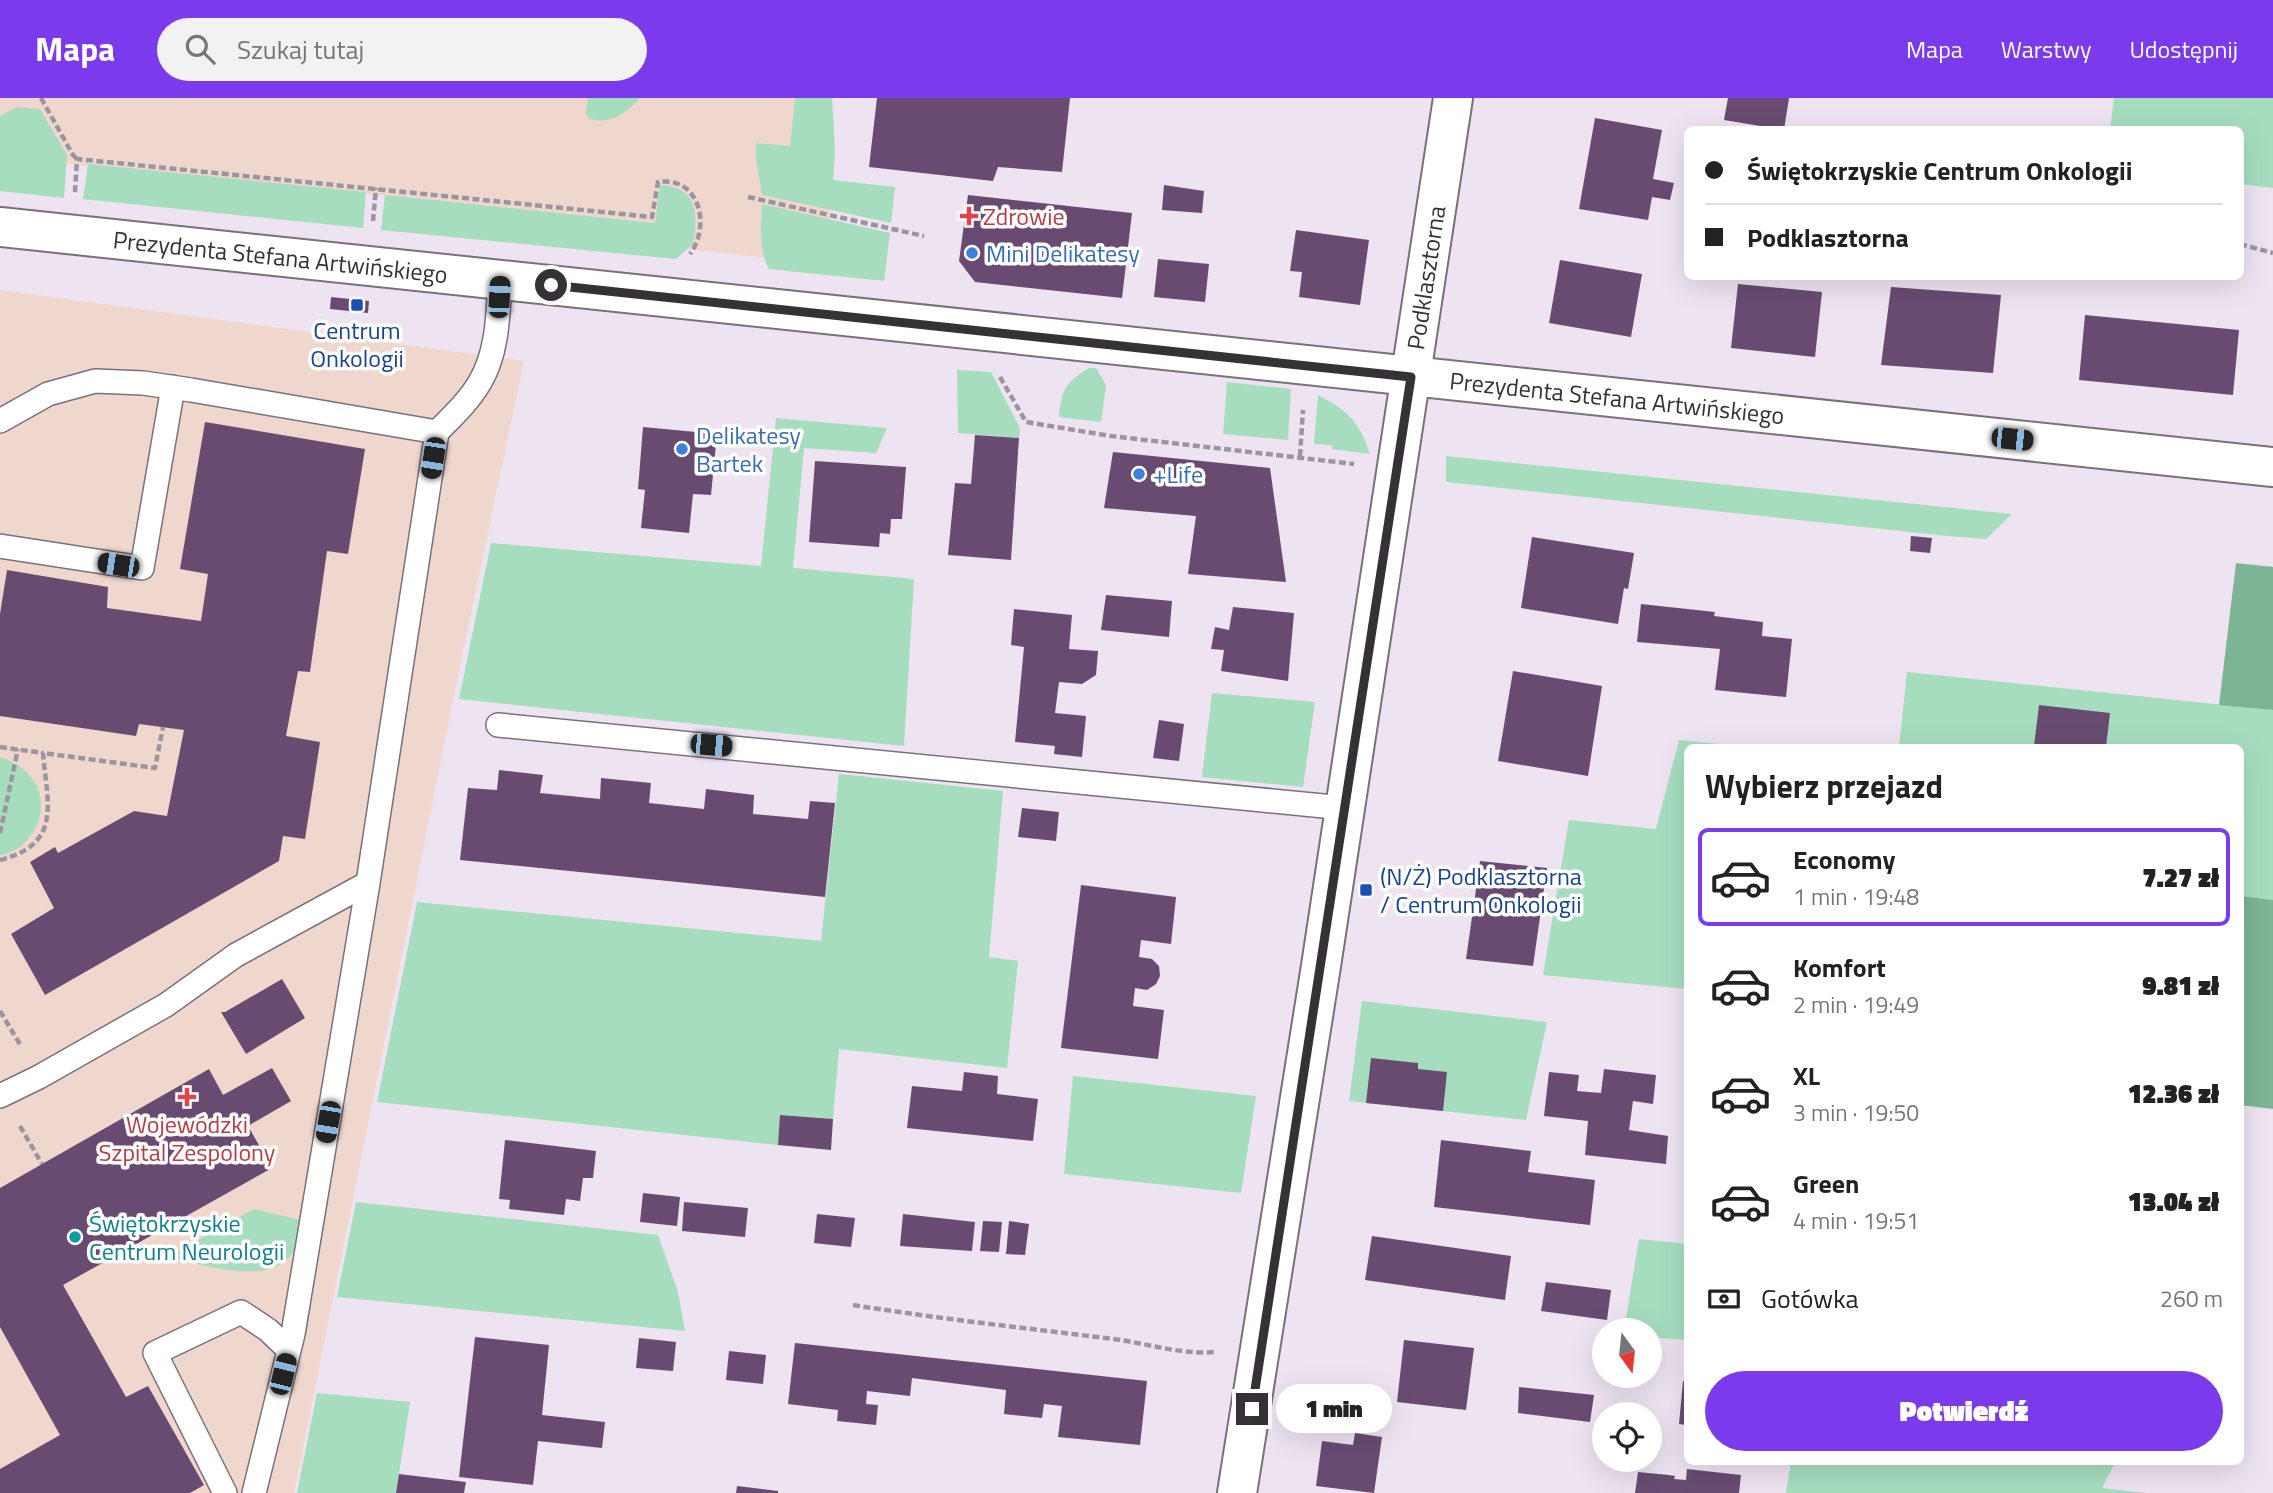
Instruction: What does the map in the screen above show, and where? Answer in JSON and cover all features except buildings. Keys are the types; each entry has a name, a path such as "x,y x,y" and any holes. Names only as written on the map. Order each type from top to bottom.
{"street":[{"name":"Podklasztorna","path":"1237,1493 1452,98"},
{"name":"Prezydenta Stefana Artwińskiego","path":"0,228 2273,467"}],"lane":[{"path":"254,1493 289,1350 368,883 438,432 464,405 482,379 495,337 500,280"},
{"path":"0,421 48,394 95,381 173,387 438,432"},
{"path":"0,545 142,568 173,387"},
{"path":"498,725 1344,808"},
{"path":"0,1096 166,1005 236,955 368,883"},
{"path":"226,1493 155,1353 241,1312 268,1330 289,1350"}],"path":[{"path":"41,98 77,159 652,217 658,182 670,182 688,190 699,207 701,216 702,226 696,245 683,260"},
{"path":"75,198 77,159"},
{"path":"373,224 376,188"},
{"path":"748,197 924,236"},
{"path":"2244,245 2273,253"},
{"path":"999,376 1026,422 1111,436 1300,456 1365,466"},
{"path":"1300,456 1304,404"},
{"path":"0,747 155,768 163,727"},
{"path":"0,833 18,749"},
{"path":"0,860 30,849 48,819 50,802 43,752"},
{"path":"0,1011 23,1049"},
{"path":"18,1123 42,1164"},
{"path":"853,1305 937,1319 1126,1340 1198,1354 1218,1351"}],"shaded area":[{"path":"0,98 832,98 835,152 825,264 683,249 656,223 0,157"},
{"name":"Wojewódzki Szpital Zespolony","path":"0,290 524,361 294,1493 0,1493"}],"green space":[{"path":"588,98 640,98 624,113 603,121 588,118"},
{"path":"795,98 832,98 835,152 833,180 895,187 891,223 762,195 756,143 790,146"},
{"path":"2114,98 2273,98 2273,188 2244,184 2244,126 2110,126"},
{"path":"17,107 40,109 67,155 64,198 0,191 0,116"},
{"path":"88,164 366,192 363,228 83,199"},
{"path":"660,185 682,191 693,204 695,213 693,244 676,259 381,230 385,195 655,223"},
{"path":"762,204 890,233 884,281 769,269 762,245"},
{"path":"1089,368 1096,368 1106,385 1101,422 1059,417 1066,388"},
{"path":"957,370 991,372 1020,428 1019,438 958,433"},
{"path":"1227,382 1291,389 1288,440 1223,434"},
{"path":"1318,395 1351,418 1362,433 1370,454 1332,449 1332,445 1314,444"},
{"path":"776,418 887,428 876,453 804,448 793,568 914,579 904,746 459,699 491,543 761,566"},
{"path":"1446,456 2012,514 1986,539 1947,536 1446,482"},
{"path":"2236,563 2273,567 2273,710 2219,705"},
{"path":"1907,672 2273,710 2273,900 2244,896 2244,744 1899,744"},
{"path":"1212,693 1315,702 1303,787 1202,777"},
{"path":"1679,740 1720,744 1684,744 1684,989 1543,975 1569,820 1656,829"},
{"path":"0,757 24,770 33,780 41,802 36,826 28,839 16,850 0,855"},
{"path":"839,774 1003,791 989,957 1018,961 1007,1068 839,1049 833,1119 781,1115 778,1145 377,1102 417,902 821,941"},
{"path":"2244,896 2273,900 2273,1109 2244,1105"},
{"path":"1362,1001 1547,1022 1526,1120 1349,1101"},
{"path":"1073,1076 1256,1096 1241,1193 1064,1174"},
{"path":"356,1202 658,1235 678,1292 685,1331 337,1297"},
{"path":"254,1209 305,1221 293,1252 283,1263 269,1269 235,1271 168,1257"},
{"path":"1639,1239 1684,1244 1684,1340 1662,1338 1662,1318 1626,1318"},
{"path":"317,1393 410,1402 396,1493 297,1493"},
{"path":"1790,1465 2114,1465 2102,1488 2146,1493 1786,1493"}],"place":[{"name":"Zdrowie","path":"969,216"},
{"name":"Mini Delikatesy","path":"972,253"},
{"name":"Centrum Onkologii","path":"357,305"},
{"name":"Delikatesy Bartek","path":"682,449"},
{"name":"+Life","path":"1139,474"},
{"name":"(N/Ż) Podklasztorna / Centrum Onkologii","path":"1366,890"},
{"name":"Wojewódzki Szpital Zespolony","path":"187,1097"},
{"name":"Świętokrzyskie Centrum Neurologii","path":"75,1237"}],"route":[{"path":"551,285 1411,377 1252,1409"}]}
